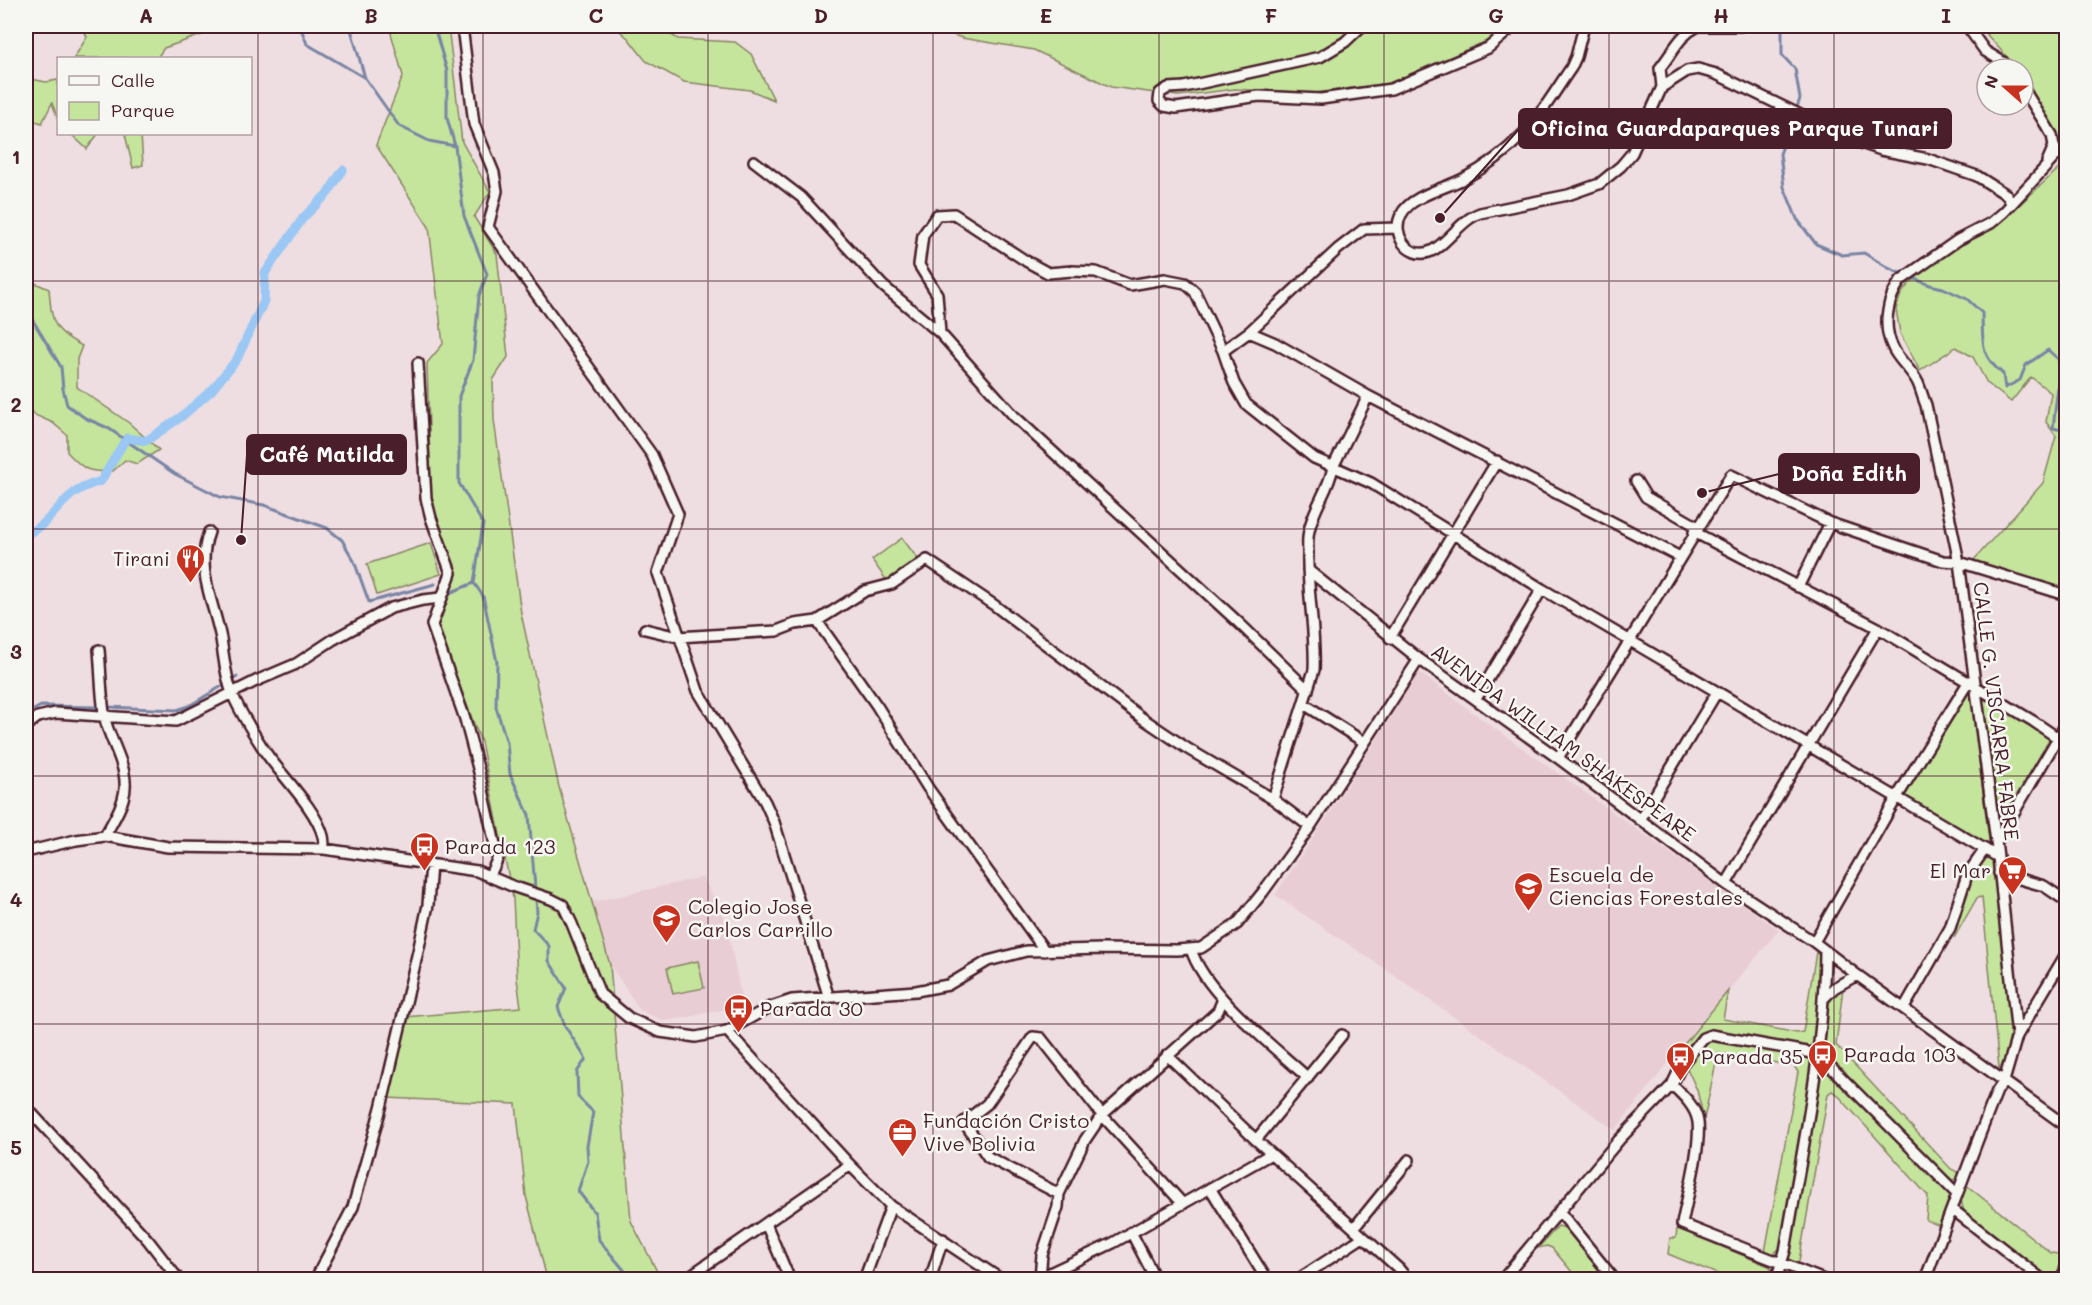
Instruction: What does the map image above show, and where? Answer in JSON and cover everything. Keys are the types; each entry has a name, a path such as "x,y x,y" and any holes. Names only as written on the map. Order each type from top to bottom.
{"street":[{"path":"462,26 474,124 494,173 497,191 488,227 652,455 678,513 658,573 698,691 765,802 774,822 829,998"},
{"path":"1362,26 1345,42 1320,57 1184,87 1168,88 1160,93 1159,100 1164,106 1176,108 1250,97 1321,99 1391,89 1488,48 1514,26"},
{"path":"1584,26 1571,68 1523,135 1482,168 1416,200 1401,214 1398,228 1403,244 1423,253 1432,251 1470,216 1568,195 1599,184 1621,166 1632,153 1662,87 1660,68 1686,32 1698,26"},
{"path":"1703,26 1740,26"},
{"path":"1967,26 1985,51 1995,57"},
{"path":"1662,87 1687,71 1698,69 1716,74 1852,140 1881,150 1928,159 1977,176 2007,195 2011,203"},
{"path":"2032,184 2048,162 2054,146 2052,135 2035,107"},
{"path":"2032,184 2067,145"},
{"path":"754,161 801,197 883,286 940,333 1015,417 1239,623 1308,690"},
{"name":"CALLE G. VISCARRA FABRE","path":"1925,1280 1956,1193 1997,1091 2004,1081 2017,1036 1998,856 1972,683 1959,562 1926,405 1918,381 1893,347 1888,332 1889,305 1900,280 1959,240 1991,223 2032,184"},
{"path":"940,333 937,294 919,265 923,234 937,215 954,214 1048,273 1096,272 1130,285 1165,279 1185,283 1195,292 1222,351 1234,384 1246,404 1314,458 1371,483 1542,589 1998,856"},
{"path":"1222,351 1249,332 1338,249 1364,230 1398,228"},
{"path":"1249,332 1275,343 1368,396 1680,556"},
{"path":"418,363 426,498 451,573 432,625 465,719 479,772 498,858 489,877"},
{"path":"1273,799 1314,670 1315,652 1308,570 1309,531 1331,478 1333,467 1368,396"},
{"path":"1390,638 1497,461"},
{"path":"1558,758 1731,475 1830,523 1943,561 1959,562 2067,596"},
{"path":"1636,481 1646,497 1696,530 1798,587 1878,628 1972,683 2058,738 2067,747"},
{"path":"1798,587 1830,523"},
{"path":"209,532 203,562 206,585 221,638 226,673 232,693 266,753 315,818 324,837 324,849"},
{"path":"645,629 678,637 777,631 795,624 817,621 865,591 892,584 927,560 994,605 1142,718 1188,749 1273,799 1311,827"},
{"name":"AVENIDA WILLIAM SHAKESPEARE","path":"1308,570 1390,638 1558,758 1726,884 1814,942 2067,1126"},
{"path":"1476,699 1542,589"},
{"path":"26,726 46,714 176,721 296,664 334,639 391,608 441,598"},
{"path":"817,621 877,706 928,788 1045,951"},
{"path":"1726,884 1878,628"},
{"path":"99,650 105,716 124,769 125,782 123,799 105,836"},
{"path":"26,852 76,840 105,836 168,847 324,849 477,871 512,886 551,898 563,905 600,994 629,1018 660,1032 696,1037 727,1031 768,1008 792,1000 916,991 948,985 988,961 1026,951 1201,948 1237,924 1311,827 1419,659"},
{"path":"1814,942 1897,797 1972,683"},
{"path":"1640,820 1718,692"},
{"path":"1304,704 1364,742"},
{"path":"1996,844 2067,724"},
{"path":"1905,1008 1950,928 1967,875 1985,849"},
{"path":"315,1280 353,1207 381,1108 428,904 430,864"},
{"path":"2000,873 2044,886 2067,901"},
{"path":"1191,949 1196,964 1223,999 1308,1078"},
{"path":"1775,1279 1785,1251 1818,1054 1824,998 1825,951"},
{"path":"2017,1036 2067,954"},
{"path":"1824,998 1834,988 1857,975"},
{"path":"1039,1279 1042,1255 1058,1208 1059,1194 1085,1140 1102,1115 1218,1011 1223,999"},
{"path":"727,1031 850,1165 891,1206 1002,1280"},
{"path":"1256,1140 1342,1035"},
{"path":"1502,1280 1634,1124 1672,1085 1682,1064 1707,1035 1818,1054 1956,1193"},
{"path":"1059,1194 988,1157 964,1122 987,1104 1033,1037 1041,1038 1102,1115 1183,1204"},
{"path":"1167,1055 1408,1280"},
{"path":"1672,1085 1694,1110 1698,1122 1697,1141 1682,1224 1824,1280"},
{"path":"26,1107 148,1240 179,1280"},
{"path":"1039,1279 1113,1243 1271,1154"},
{"path":"1354,1228 1409,1160"},
{"path":"684,1280 850,1165"},
{"path":"1210,1188 1267,1280"},
{"path":"864,1280 891,1206"},
{"path":"1952,1209 2043,1280"},
{"path":"1559,1211 1615,1280"},
{"path":"766,1224 790,1280"},
{"path":"1131,1232 1156,1280"},
{"path":"1297,1280 1362,1237"},
{"path":"930,1280 943,1239"}],"shaded area":[{"name":"Escuela de Ciencias Forestales","path":"1419,672 1779,930 1615,1130 1397,977 1275,895"},
{"name":"Colegio Jose Carlos Carrillo","path":"703,877 726,922 743,1005 663,1021 640,1010 610,965 592,902"}],"green space":[{"path":"82,26 224,26 164,48 158,57 75,57 87,37"},
{"path":"389,26 448,26 462,142 490,192 474,217 497,254 508,357 493,380 494,420 521,613 559,787 610,965 631,1221 661,1279 547,1279 526,1196 516,1104 387,1098 405,1017 521,1007 517,979 513,898 481,742 437,626 456,576 431,500 427,363 443,344 429,227 376,145 403,76"},
{"path":"614,26 656,26 678,39 735,42 751,54 774,100 750,90 684,82 646,61 628,38"},
{"path":"928,26 1502,26 1489,40 1390,83 1307,94 1235,89 1178,96 1111,87 1034,50 962,38"},
{"path":"1979,26 2066,26 2066,135 2060,144 2057,134 2035,96 2035,57 2007,57"},
{"path":"26,78 46,82 57,80 57,116 52,103 42,123 32,120 27,100"},
{"path":"72,135 97,135 87,149"},
{"path":"125,135 141,135 143,165 133,168"},
{"path":"2066,162 2066,589 1972,562 2043,483 2056,436 2046,422 2051,393 2031,377 2011,402 1987,383 1973,357 1956,347 1920,371 1900,333 1896,309 1901,294 1909,284 1955,244 2004,219"},
{"path":"26,279 49,289 55,324 64,335 82,346 77,359 77,387 129,423 159,450 137,464 125,460 113,471 92,471 78,463 67,452 67,435 53,423 35,415 26,403"},
{"path":"902,538 918,559 887,581 872,560"},
{"path":"431,543 441,574 377,595 367,564"},
{"path":"1970,688 1989,840 1985,847 1904,795"},
{"path":"1982,693 2030,721 2052,741 1999,832"},
{"path":"1987,857 1992,859 1994,869 2011,1026 2007,1060 1999,1068 1982,897 1977,898 1954,938 1969,881 1980,862"},
{"path":"1816,952 1820,956 1821,963 1816,1043 1809,1048 1707,1030 1701,1033 1680,1057 1677,1053 1728,991 1723,1019 1797,1033 1803,1032"},
{"path":"698,961 704,988 673,994 667,968"},
{"path":"1843,988 1836,1045 1951,1169 1960,1173 1957,1179 1946,1178 1827,1056 1825,1051 1826,1017 1832,998"},
{"path":"1715,1040 1807,1056 1812,1061 1780,1248 1772,1255 1765,1252 1798,1072 1794,1066 1718,1053 1704,1119 1697,1090 1686,1066 1701,1046"},
{"path":"1825,1068 1950,1193 1949,1204 1940,1226 1926,1220 1928,1196 1832,1091 1828,1094 1798,1267 1791,1263 1789,1257 1820,1070"},
{"path":"1965,1184 2051,1253 2066,1255 2057,1277 2050,1279 1966,1215 1961,1200"},
{"path":"1558,1226 1565,1228 1606,1279 1578,1279 1552,1248 1547,1246 1538,1248"},
{"path":"1677,1228 1771,1267 1770,1276 1761,1279 1722,1279 1720,1275 1668,1254 1670,1238 1676,1238"}],"waterway":[{"path":"300,26 307,44 365,78"},
{"path":"350,26 365,78 399,126 429,141 455,146"},
{"path":"434,26 447,71 447,118 455,146 464,216 487,274 479,296 473,360 459,396 459,483 483,524 474,583 483,596 497,662 496,707 507,743 510,774 529,815 537,912 533,929 549,946 549,961 566,988 558,1007 565,1026 586,1059 577,1072 578,1097 593,1112 587,1146 588,1161 578,1191 595,1213 599,1240 624,1270 629,1280"},
{"path":"1782,26 1782,55 1795,69 1800,99 1780,154 1784,187 1797,219 1816,244 1842,255 1864,253 1890,269 1967,299 1982,313 1986,353 1995,367 2003,374 2005,388 2020,380 2026,365 2048,350 2059,360 2053,428 2066,431"},
{"path":"127,438 146,441 181,417 212,390 237,359 264,301 265,273 303,218 328,193 343,170"},
{"path":"26,313 61,367 67,405 85,418 108,428 175,474 220,497 264,505 327,528 342,540 354,561 369,602 435,584"},
{"path":"26,535 43,524 75,493 101,481 124,442"},
{"path":"449,593 474,583"},
{"path":"231,681 237,677"},
{"path":"108,707 177,710 189,706 222,686"},
{"path":"26,714 41,706 97,707"}],"place":[{"name":"Oficina Guardaparques Parque Tunari","path":"1440,218"},
{"name":"Doña Edith","path":"1702,493"},
{"name":"Café Matilda","path":"241,540"},
{"name":"Tirani","path":"191,584"},
{"name":"Parada 123","path":"424,872"},
{"name":"El Mar","path":"2012,896"},
{"name":"Escuela de Ciencias Forestales","path":"1528,912"},
{"name":"Colegio Jose Carlos Carrillo","path":"667,944"},
{"name":"Parada 30","path":"739,1034"},
{"name":"Parada 103","path":"1823,1080"},
{"name":"Parada 35","path":"1680,1082"},
{"name":"Fundación Cristo Vive Bolivia","path":"902,1158"}]}
